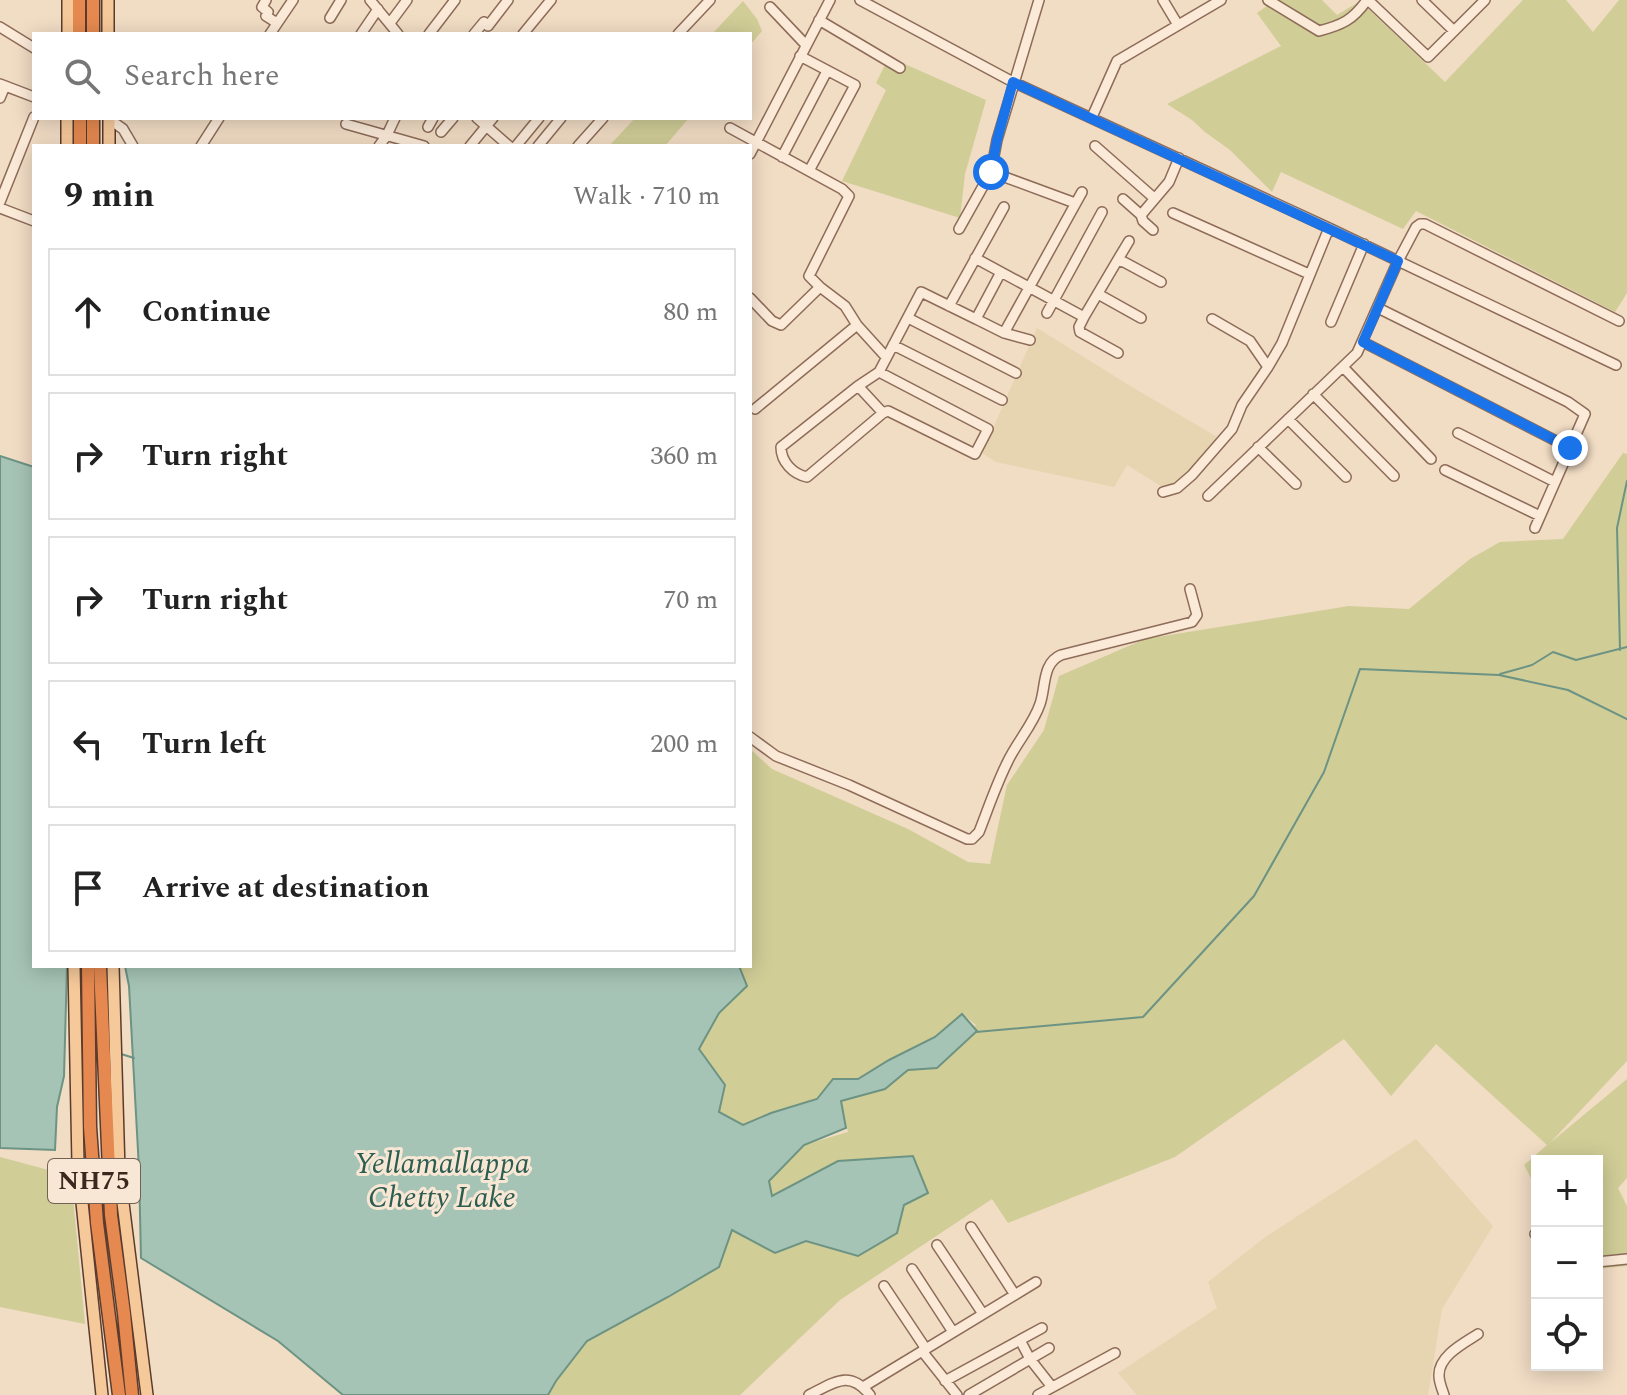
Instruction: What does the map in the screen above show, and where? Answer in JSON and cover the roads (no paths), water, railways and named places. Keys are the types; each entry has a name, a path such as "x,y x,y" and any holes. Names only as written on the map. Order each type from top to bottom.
{"highway":[{"path":"79,0 79,32"},
{"path":"93,0 93,32"},
{"path":"80,120 80,144"},
{"path":"93,120 93,144"},
{"name":"NH75","path":"88,968 90,1127 97,1223 119,1395"},
{"name":"NH75","path":"100,968 111,1215 132,1395"}],"main road":[{"path":"68,0 68,32"},
{"path":"108,0 108,32"},
{"path":"67,120 67,144"},
{"path":"109,120 109,144"},
{"path":"74,968 78,1164 102,1395"},
{"path":"113,968 119,1171 147,1395"}],"street":[{"path":"266,0 262,7 268,12 266,16 277,23"},
{"path":"271,32 293,0"},
{"path":"330,18 341,0"},
{"path":"370,0 397,32"},
{"path":"390,23 407,0"},
{"path":"431,32 455,0"},
{"path":"476,32 484,22 488,26 508,0"},
{"path":"525,32 551,0"},
{"path":"680,32 710,0"},
{"path":"752,150 827,5 817,0"},
{"path":"860,0 1013,82 1364,244 1616,365"},
{"path":"959,229 991,172 1013,82 1039,0"},
{"path":"1163,0 1178,25"},
{"path":"1092,117 1117,61 1221,0"},
{"path":"1268,0 1319,31 1342,25 1358,13 1367,0 1428,57 1481,1"},
{"path":"1422,0 1454,31"},
{"path":"770,7 806,45"},
{"path":"362,32 378,9"},
{"path":"819,20 900,68"},
{"path":"0,27 32,47"},
{"path":"800,56 855,85 809,171"},
{"path":"782,157 827,71"},
{"path":"0,98 2,85 32,96"},
{"path":"32,220 0,205 33,120"},
{"path":"110,120 123,129 132,144"},
{"path":"202,144 218,120"},
{"path":"380,144 394,120"},
{"path":"441,132 451,120"},
{"path":"518,144 537,120"},
{"path":"540,144 559,120"},
{"path":"580,144 601,120"},
{"path":"472,144 490,122 507,144"},
{"path":"346,124 417,144"},
{"path":"730,128 842,189 849,196 809,276 845,306 857,325 886,357"},
{"path":"1095,146 1154,198"},
{"path":"1141,215 1169,182 1179,158"},
{"path":"991,172 1075,203"},
{"path":"1004,333 1082,192"},
{"path":"1123,199 1153,230"},
{"path":"949,306 1004,207"},
{"path":"1047,313 1102,212"},
{"path":"1173,213 1309,274"},
{"path":"1208,496 1357,353 1398,261 1420,224 1619,321"},
{"path":"1163,492 1177,488 1232,429 1242,405 1282,343 1329,228"},
{"path":"1118,353 1080,332 1079,327 1129,241"},
{"path":"1331,322 1364,244"},
{"path":"975,258 1084,317"},
{"path":"1117,261 1161,282"},
{"path":"976,319 1001,272"},
{"path":"752,300 772,321 781,325 820,287"},
{"path":"879,372 988,429 975,454 888,411 807,477 797,474 781,457 781,447 879,372 921,292 1004,333 1030,340"},
{"path":"1098,294 1141,318"},
{"path":"1378,308 1568,402 1585,414 1535,528"},
{"path":"908,318 1016,373"},
{"path":"1212,319 1250,341 1268,367"},
{"path":"755,409 857,325"},
{"path":"1363,342 1570,448"},
{"path":"893,345 1002,400"},
{"path":"1343,367 1431,459"},
{"path":"858,386 883,413"},
{"path":"1313,394 1394,476"},
{"path":"1288,419 1346,477"},
{"path":"1458,433 1555,482"},
{"path":"1258,447 1296,484"},
{"path":"1445,470 1540,516"},
{"path":"752,738 776,756 972,839 979,832 1005,765 1042,701 1051,661 1061,655 1192,622 1197,615 1190,589"},
{"path":"971,1227 1015,1295"},
{"path":"937,1245 983,1314"},
{"path":"1603,1261 1627,1259"},
{"path":"912,1269 953,1332"},
{"path":"809,1395 846,1380 853,1380 866,1391 924,1350 1036,1282"},
{"path":"884,1286 957,1395"},
{"path":"945,1381 1042,1328"},
{"path":"1444,1395 1439,1373 1441,1366 1456,1348 1478,1334"},
{"path":"1020,1340 1030,1359 1052,1387"},
{"path":"969,1395 1049,1348"},
{"path":"1038,1395 1115,1353"}],"water":[{"path":"0,456 32,466 32,968 67,968 64,1076 57,1107 55,1150 0,1148"},
{"name":"Yellamallappa Chetty Lake","path":"125,968 740,968 747,986 719,1013 699,1049 725,1085 719,1112 743,1125 817,1099 833,1079 858,1079 935,1037 962,1014 977,1031 937,1068 908,1070 885,1089 841,1101 846,1128 804,1145 769,1181 772,1196 838,1161 913,1156 928,1193 904,1205 897,1233 858,1256 806,1241 775,1253 732,1230 719,1267 587,1341 548,1395 343,1395 278,1341 141,1258 129,986"}],"waterway":[{"path":"1620,650 1617,528 1627,481"},
{"path":"1500,674 1532,665 1553,652 1576,660 1627,647"},
{"path":"976,1032 1143,1017 1254,896 1324,772 1360,669 1499,675 1568,690 1627,719"},
{"path":"121,1054 134,1058"}]}
